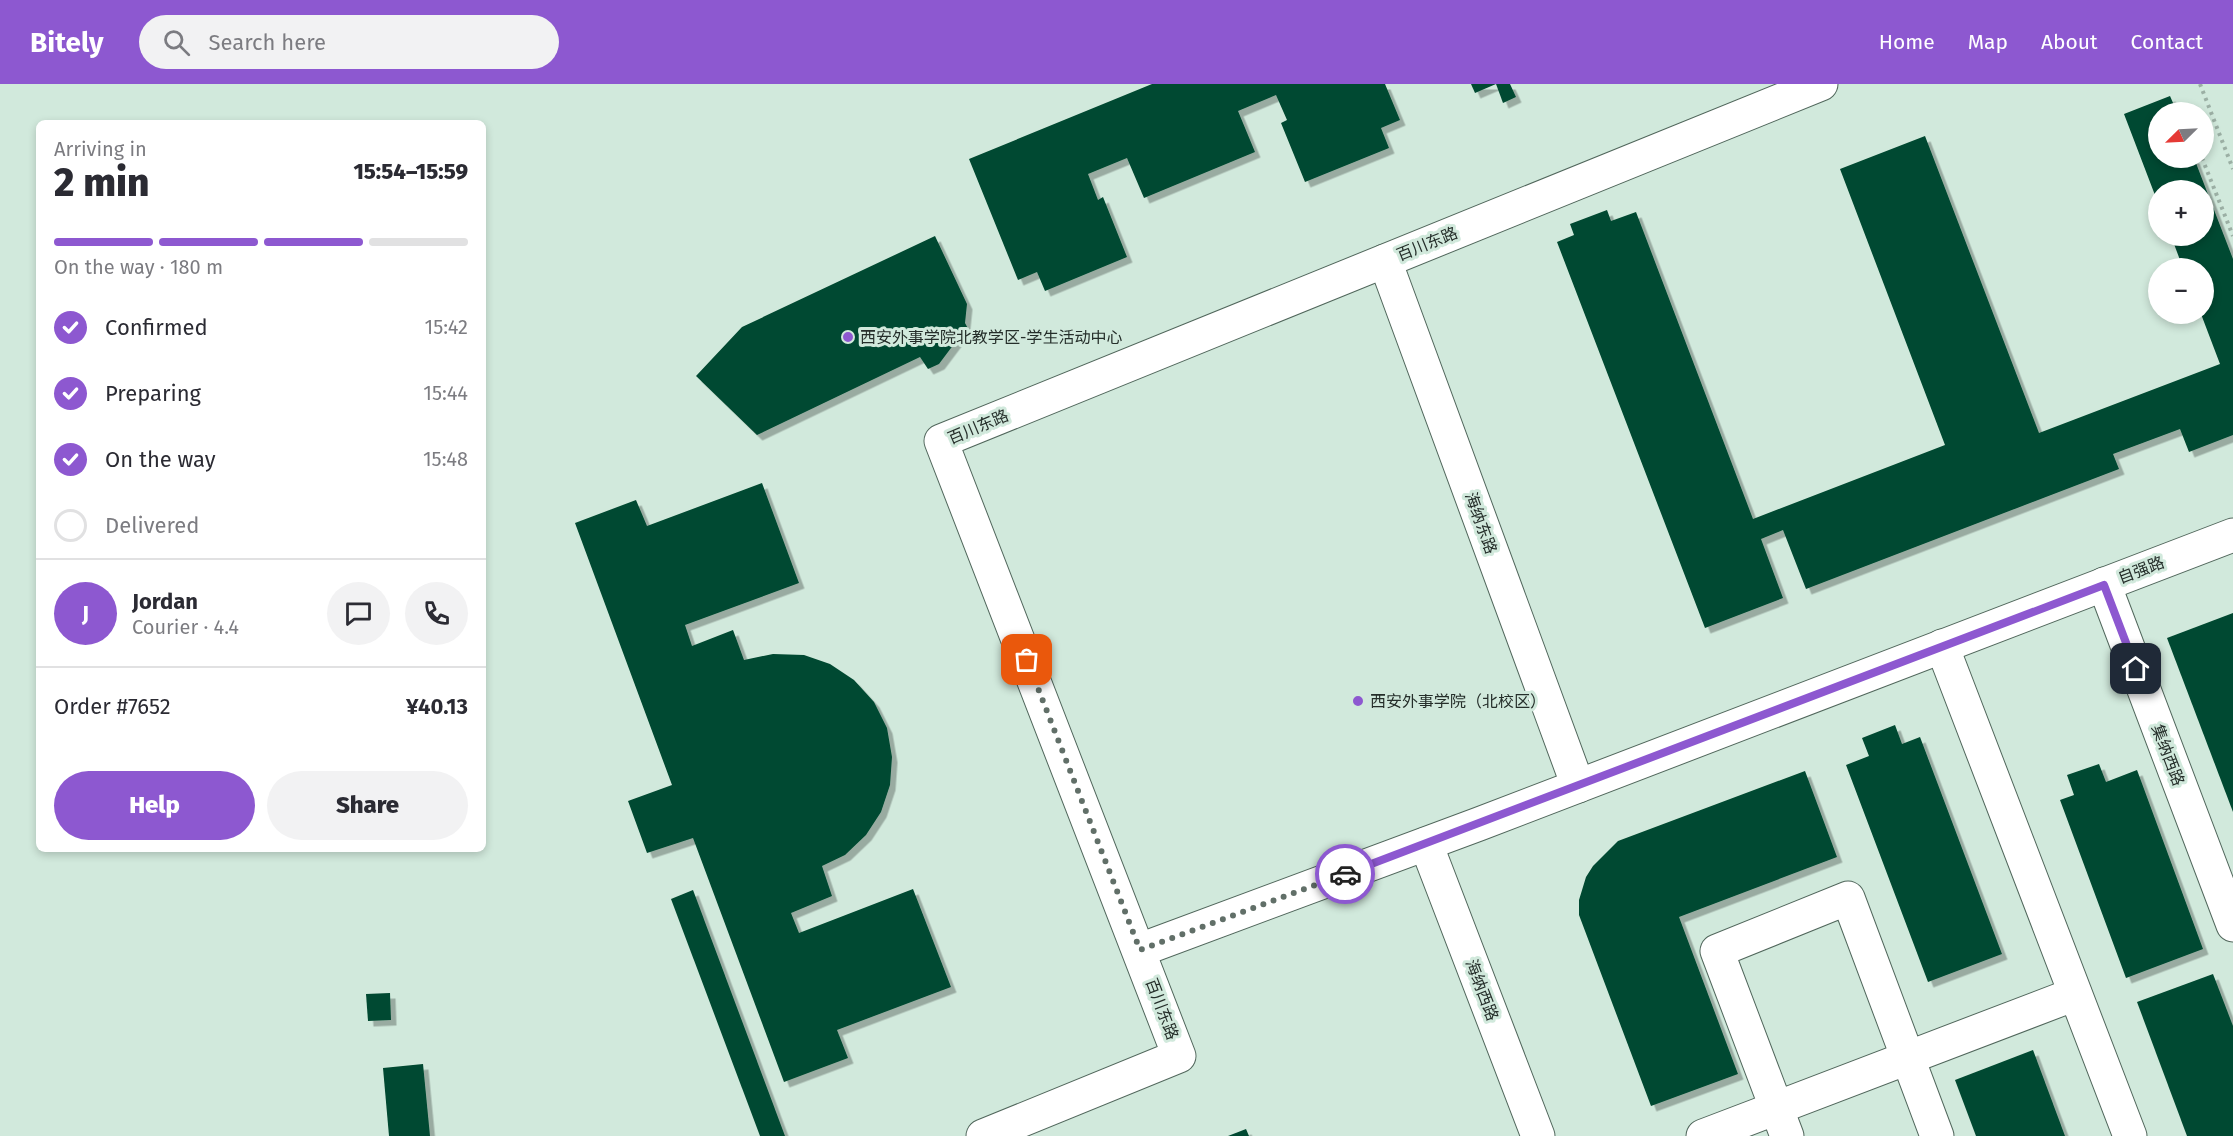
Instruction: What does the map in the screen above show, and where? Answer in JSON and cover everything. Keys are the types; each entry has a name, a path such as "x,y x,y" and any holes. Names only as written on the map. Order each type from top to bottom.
{"street":[{"name":"百川东路","path":"982,1136 1179,1056 1140,950 941,441 1821,84"},
{"name":"海纳东路","path":"1384,261 1578,786"},
{"name":"自强路","path":"1140,950 1426,844 2233,535"},
{"name":"集纳西路","path":"2104,585 2233,925"},
{"path":"1942,646 2130,1136"},
{"name":"海纳西路","path":"1426,844 1538,1136"},
{"path":"1782,1122 1717,951 1848,898 1937,1136"},
{"path":"1703,1136 1782,1122 1908,1058 2075,994"}],"path":[{"path":"2200,84 2233,169"},
{"path":"2206,168 2233,236"}],"building":[{"path":"1152,84 1385,84 1400,120 1381,128 1389,148 1305,182 1281,123 1287,120 1276,95 1238,111 1255,152 1144,198 1127,158 1088,174 1098,200 1103,197 1127,257 1045,291 1037,272 1018,280 969,159"},
{"path":"1471,84 1496,84 1475,93"},
{"path":"1496,84 1510,84 1516,97 1503,103"},
{"path":"2170,96 2173,102 2155,102"},
{"path":"2148,105 2148,168 2198,168 2202,180 2149,180 2124,114"},
{"path":"1925,136 2039,433 2220,364 2205,324 2214,324 2214,258 2179,258 2175,246 2214,246 2214,210 2233,259 2233,435 2189,452 2180,429 2113,454 2119,469 1806,589 1783,530 1761,539 1783,598 1705,628 1557,242 1574,235 1570,224 1607,210 1611,221 1636,212 1753,519 1945,445 1840,169"},
{"name":"西安外事学院北教学区-学生活动中心","path":"935,236 967,304 965,323 971,334 957,340 939,364 928,369 920,357 757,435 696,376 742,327"},
{"path":"762,483 799,583 685,625 692,646 733,630 744,660 773,654 804,655 830,664 854,680 874,702 887,728 892,757 890,785 881,812 866,835 845,855 822,866 832,896 791,913 799,933 913,889 951,987 837,1030 848,1058 784,1082 693,838 647,853 628,801 672,785 575,523 636,500 647,526"},
{"path":"2233,613 2233,812 2167,638"},
{"path":"1895,725 1902,744 1920,737 2002,954 1928,982 1846,765 1869,756 1862,738"},
{"path":"2099,764 2106,782 2137,770 2203,949 2126,978 2060,800 2074,795 2067,775"},
{"path":"1805,771 1837,857 1679,917 1738,1074 1651,1106 1579,915 1579,900 1586,877 1593,866 1618,841"},
{"path":"693,890 785,1136 760,1136 671,899"},
{"path":"2213,974 2233,1026 2233,1136 2187,1136 2137,1002"},
{"path":"390,993 391,1020 368,1021 366,994"},
{"path":"2033,1050 2065,1136 1976,1136 1955,1080"},
{"path":"423,1064 430,1136 389,1136 383,1068"},
{"path":"1246,1129 1249,1136 1228,1136"}],"way so far":[{"path":"1027,660 1140,950 1345,874"}],"place":[{"name":"西安外事学院北教学区-学生活动中心","path":"848,337"},
{"name":"西安外事学院（北校区）","path":"1358,701"}],"route":[{"path":"1345,874 2104,585 2136,669"}]}
